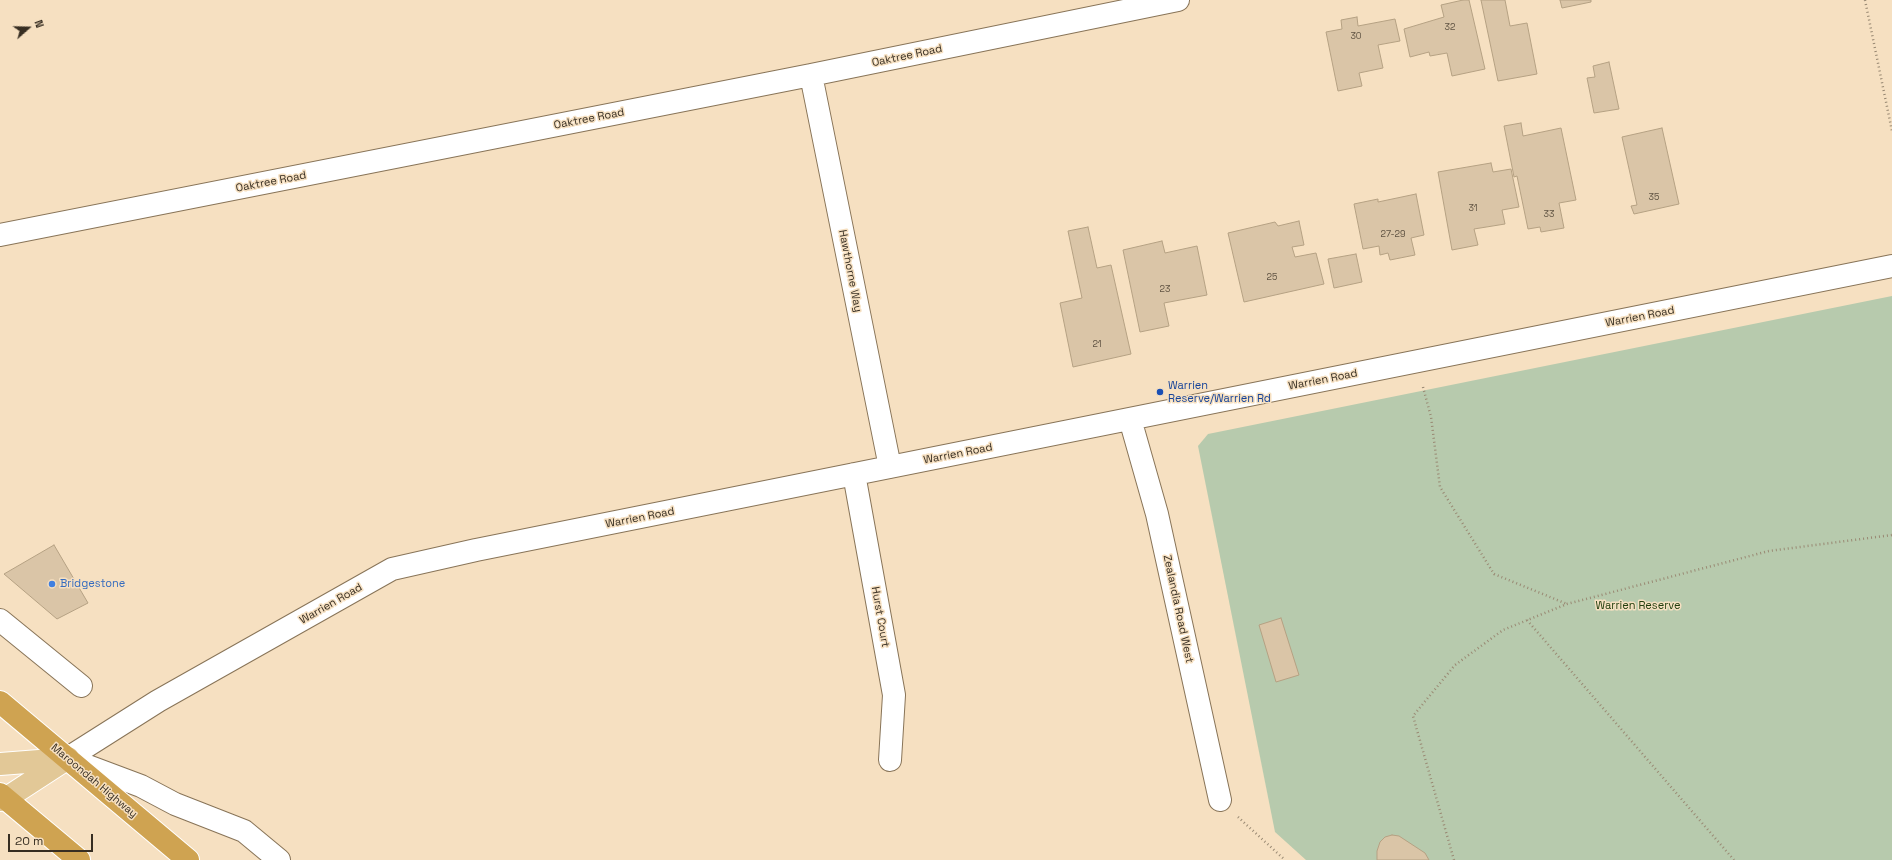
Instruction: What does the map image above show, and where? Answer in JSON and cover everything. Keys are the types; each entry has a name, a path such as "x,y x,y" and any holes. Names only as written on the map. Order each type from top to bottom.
{"highway":[{"name":"Maroondah Highway","path":"0,702 188,860"},
{"path":"2,798 79,860"}],"main road":[{"path":"0,764 68,758"},
{"path":"2,798 68,758"}],"street":[{"name":"Oaktree Road","path":"0,236 811,75 1178,0"},
{"name":"Hawthorne Way","path":"811,75 890,467"},
{"name":"Warrien Road","path":"68,758 158,701 392,569 476,550 1892,266"},
{"name":"Zealandia Road West","path":"1130,419 1158,514 1220,800"},
{"name":"Hurst Court","path":"854,474 894,695 890,760"},
{"path":"0,620 81,686"},
{"path":"68,758 141,786 176,804 244,831 278,860"}],"path":[{"path":"1865,0 1892,131"},
{"path":"1416,362 1431,417 1440,487 1494,574 1567,604"},
{"path":"1453,860 1413,716 1455,665 1503,630 1567,604 1769,551 1892,535"},
{"path":"1527,620 1734,860"},
{"path":"1220,800 1285,860"}],"green space":[{"name":"Warrien Reserve","path":"1892,296 1892,860 1306,860 1275,832 1198,446 1208,434"}],"building":[{"path":"1469,0 1485,69 1452,76 1447,53 1430,56 1429,52 1410,57 1404,29 1444,17 1441,5"},
{"path":"1481,0 1505,0 1510,26 1527,23 1537,74 1498,81"},
{"path":"1560,0 1591,0 1591,2 1562,8"},
{"path":"1357,17 1358,26 1395,19 1400,41 1378,45 1383,68 1359,73 1362,86 1338,91 1326,32 1342,29 1341,20"},
{"path":"1609,62 1619,109 1594,113 1587,78 1595,77 1593,66"},
{"path":"1521,123 1523,136 1561,128 1576,200 1559,203 1564,228 1541,232 1540,227 1528,229 1517,176 1514,177 1504,126"},
{"path":"1662,128 1679,204 1634,214 1631,206 1637,205 1622,137"},
{"path":"1491,163 1493,172 1511,169 1519,207 1502,210 1505,224 1474,229 1478,245 1452,250 1438,172"},
{"path":"1416,194 1424,235 1411,238 1415,255 1390,260 1388,253 1380,255 1379,246 1363,249 1354,204 1378,199 1378,202"},
{"path":"1299,221 1304,245 1292,247 1295,257 1316,253 1324,284 1244,302 1228,233 1275,222 1278,226"},
{"path":"1088,227 1097,268 1111,265 1131,354 1073,367 1060,303 1082,298 1068,231"},
{"path":"1162,241 1165,253 1197,246 1207,295 1164,303 1169,326 1140,332 1123,250"},
{"path":"1356,254 1362,282 1334,288 1328,259"},
{"path":"54,545 88,603 57,619 4,574"},
{"path":"1281,618 1299,675 1276,682 1259,625"},
{"path":"1392,835 1399,836 1425,853 1429,860 1377,860 1377,851 1380,842 1385,837"}],"place":[{"name":"Warrien Reserve/Warrien Rd","path":"1160,392"},
{"name":"Bridgestone","path":"52,584"}]}
